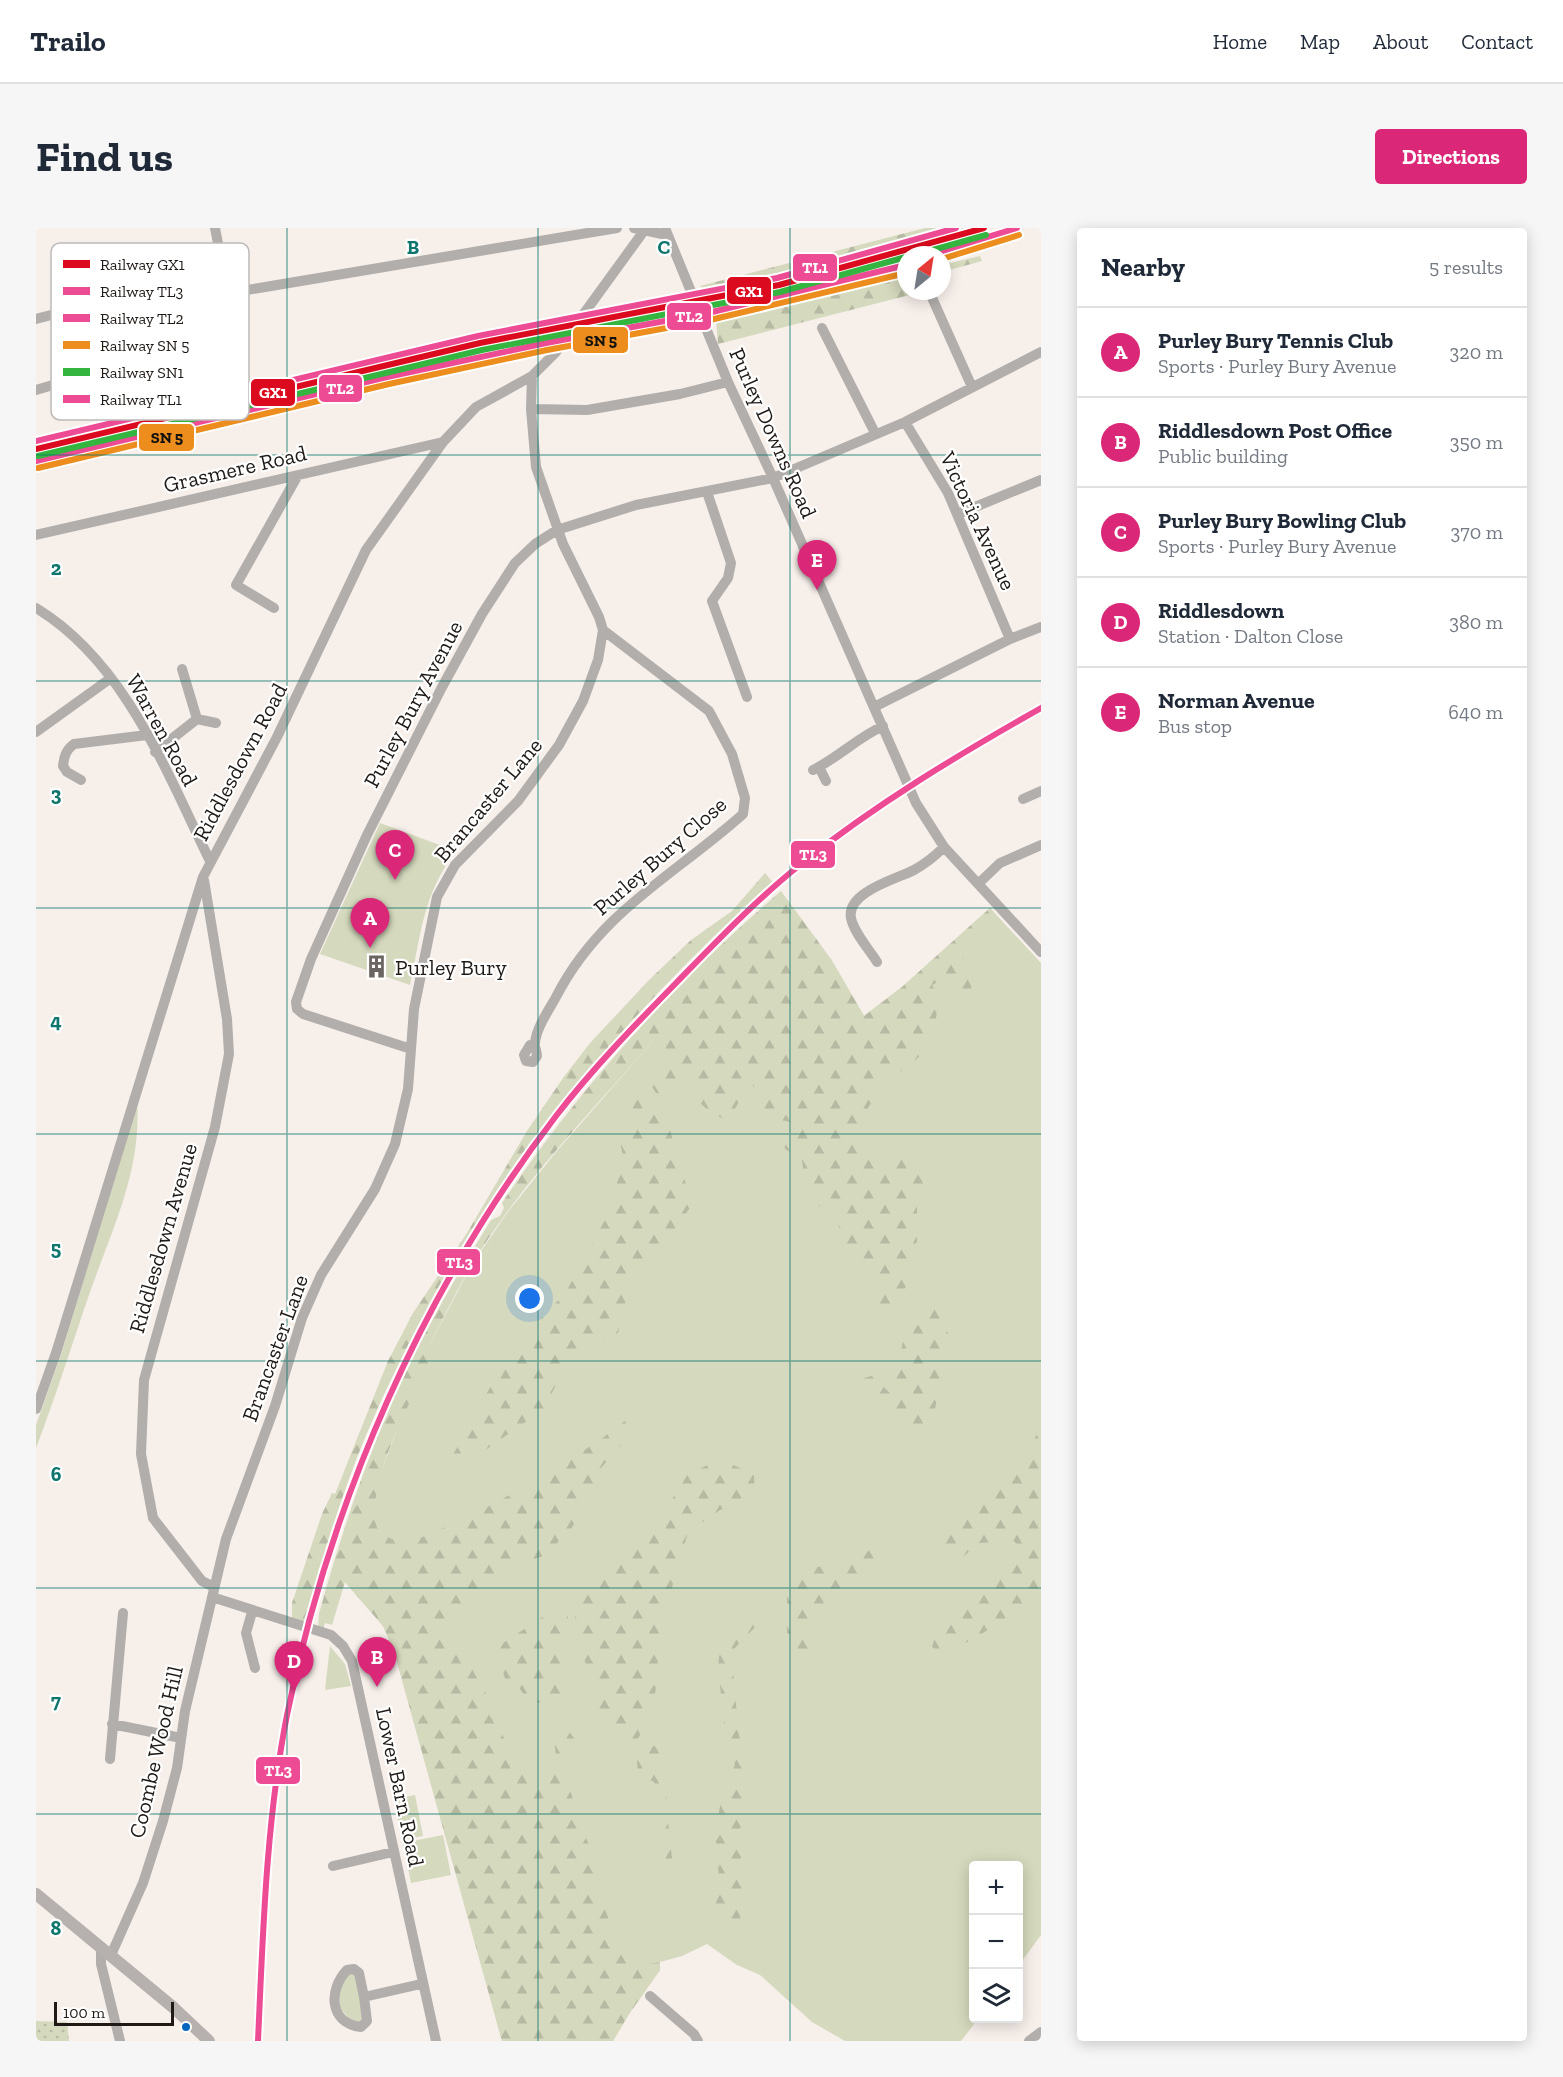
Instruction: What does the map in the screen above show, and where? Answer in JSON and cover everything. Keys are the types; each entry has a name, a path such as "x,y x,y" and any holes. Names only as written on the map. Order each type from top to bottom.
{"main road":[{"path":"36,1894 106,1951 209,2041"}],"street":[{"path":"215,228 218,243"},
{"path":"249,291 471,251 617,228"},
{"name":"Riddlesdown Road","path":"36,1409 60,1342 203,877 277,737 366,550 443,442 476,407 532,376 556,352 641,229 666,231"},
{"name":"Purley Downs Road","path":"666,231 728,382 773,478 916,803 944,847 1041,952"},
{"path":"933,300 972,387"},
{"path":"36,318 51,314"},
{"path":"822,328 875,433"},
{"name":"Purley Bury Avenue","path":"411,1049 303,1014 297,1009 296,1002 311,959 367,835 482,614 515,563 535,544 557,530 636,505 773,478 905,422 1041,352"},
{"path":"532,376 531,409 536,467 557,530 603,630"},
{"path":"531,409 587,410 680,394 728,382"},
{"path":"36,390 51,386"},
{"name":"Victoria Avenue","path":"905,422 958,514 1010,639"},
{"name":"Grasmere Road","path":"36,535 443,442"},
{"path":"274,608 236,585 298,476"},
{"path":"958,514 1041,480"},
{"path":"707,492 731,563 728,579 712,601 747,697"},
{"name":"Warren Road","path":"36,608 72,634 111,678 147,735 210,861"},
{"path":"874,707 1010,639 1041,627"},
{"name":"Purley Bury Close","path":"534,1044 563,983 597,936 617,915 743,814 745,798 732,754 709,711 603,630"},
{"name":"Brancaster Lane","path":"213,1592 233,1515 275,1406 311,1294 358,1220 395,1144 408,1089 418,986 440,890 455,865 518,801 559,745 589,685 598,660 603,630"},
{"path":"182,669 197,719"},
{"path":"36,732 111,678"},
{"path":"197,719 216,723"},
{"path":"155,752 197,719"},
{"path":"826,781 816,769 841,755 860,737 883,726"},
{"path":"81,780 67,772 63,765 65,753 69,747 74,744 147,735"},
{"path":"1023,799 1041,791"},
{"path":"978,883 1000,863 1041,845"},
{"path":"877,955 851,918 852,908 858,899 915,870 944,847"},
{"name":"Riddlesdown Avenue","path":"203,877 227,1019 229,1054 215,1127 144,1380 141,1454 153,1518 213,1592"},
{"name":"Lower Barn Road","path":"213,1592 252,1612 331,1635 343,1646 352,1661 421,1984 436,2041"},
{"name":"Coombe Wood Hill","path":"106,1951 143,1883 164,1821 213,1592"},
{"path":"252,1612 246,1633 255,1668"},
{"path":"110,1759 123,1613"},
{"path":"112,1724 181,1738"},
{"path":"333,1866 393,1852"},
{"path":"106,1951 101,1964 120,2041"},
{"path":"354,1969 359,1973 364,1997 367,2021 361,2027 353,2026 343,2019 334,1997 337,1983 347,1970 354,1969"},
{"path":"364,1997 421,1984"},
{"path":"650,1996 694,2034 698,2041"},
{"path":"1029,2041 1041,2032"}],"green space":[{"path":"925,228 966,228 705,291 700,286"},
{"path":"980,256 982,261 951,270 951,263"},
{"path":"897,276 897,298 718,344 716,320"},
{"path":"380,823 456,851 436,883 430,899 410,985 320,954"},
{"path":"765,873 774,884 747,906 740,908 741,911 682,968 627,1027 574,1089 525,1153 480,1220 438,1289 400,1361 366,1435 340,1503 305,1620 302,1623 292,1618 292,1603 322,1514 332,1493 335,1494 388,1361 413,1313 467,1233 527,1131 590,1043 650,979 691,940 732,911"},
{"path":"781,891 831,959 864,1016 902,987 990,908 994,912 976,932 972,950 963,950 964,976 973,977 971,989 964,995 953,974 932,985 941,1002 931,1042 920,1056 880,1090 867,1110 857,1133 856,1145 861,1156 886,1166 895,1164 911,1146 914,1146 908,1169 921,1174 924,1181 917,1206 917,1241 909,1266 908,1283 891,1311 880,1306 875,1287 848,1251 834,1213 813,1203 799,1182 803,1168 802,1159 785,1149 783,1139 795,1130 795,1123 781,1120 774,1113 762,1107 757,1090 752,1085 748,1086 732,1114 725,1119 712,1114 697,1100 697,1091 688,1085 680,1084 663,1094 656,1093 651,1085 661,1068 653,1041 511,1206 471,1266 428,1348 430,1359 392,1443 377,1489 375,1510 377,1528 391,1539 404,1538 415,1532 420,1538 470,1516 534,1482 600,1440 635,1413 629,1437 598,1471 582,1511 571,1529 545,1555 508,1570 496,1579 484,1595 464,1608 451,1628 447,1644 460,1651 468,1659 479,1683 496,1708 497,1723 512,1756 532,1769 558,1774 568,1784 577,1812 579,1828 587,1840 596,1864 596,1886 613,1930 632,1961 644,1965 660,1962 660,1970 613,2041 502,2041 394,1651 383,1626 345,1582 332,1625 325,1623 323,1628 318,1627 319,1614 352,1505 394,1399 435,1316 491,1220 500,1216 504,1208 502,1203 532,1160 597,1077 631,1038 703,962"},
{"path":"990,908 1041,963 1041,1935 1023,1960 1023,1861 969,1861 969,2023 975,2023 961,2041 845,2041 812,2022 760,1975 737,1965 707,1944 682,1956 660,1962 660,1970 613,2041 502,2041 394,1651 383,1626 345,1582 352,1549 428,1348 471,1266 507,1213 556,1152 653,1041 831,959 864,1016 902,987"},
{"path":"637,1097 654,1111 662,1103 692,1205 668,1238 631,1278 618,1333 568,1360 544,1409 437,1484 493,1382 523,1338 566,1292 606,1218 624,1161 620,1142"},
{"path":"137,1102 135,1151 124,1199 36,1448 36,1425 61,1355"},
{"path":"929,1308 940,1311 949,1336 932,1425 922,1441 911,1441 865,1387 864,1378 872,1376 892,1395 905,1331 914,1317"},
{"path":"1041,1424 1041,1599 945,1655 932,1647 938,1625 994,1582 1024,1553 1014,1541 979,1543 955,1564 939,1552 949,1525 1021,1471"},
{"path":"721,1459 754,1475 755,1498 720,1510 688,1532 662,1627 654,1701 644,1729 635,1742 601,1722 575,1624 576,1602 671,1501 688,1474"},
{"path":"897,1545 899,1554 857,1578 834,1594 821,1607 809,1647 800,1659 787,1653 787,1581 793,1572 858,1559 872,1548"},
{"path":"556,1608 568,1616 561,1704 529,1702 520,1689 506,1681 496,1653 503,1643"},
{"path":"757,1615 761,1621 731,1652 739,1736 748,1759 740,1812 742,1881 740,1922 725,1926 713,1912 720,1890 715,1833 723,1790 735,1765 726,1741 718,1667 720,1647 749,1616"},
{"path":"330,1646 345,1664 351,1686 325,1690"},
{"path":"557,1729 567,1729 577,1742 570,1760 556,1755 554,1739"},
{"path":"650,1745 661,1748 665,1757 667,1811 673,1868 666,1876 658,1871 662,1811 654,1782 638,1774 637,1761"},
{"path":"415,1795 423,1836 402,1840 394,1799"},
{"path":"443,1835 451,1875 411,1883 403,1843"},
{"path":"350,1973 357,1976 363,2022 351,2021 340,2008 338,1986"},
{"path":"36,2021 67,2022 69,2041 36,2041"}],"rail line":[{"name":"TL1","path":"249,390 478,336 777,278 956,228"},
{"name":"GX1","path":"249,398 480,343 779,285 984,228"},
{"name":"TL2","path":"951,248 1017,228"},
{"name":"SN1","path":"947,246 986,235"},
{"name":"SN1","path":"249,406 482,350 780,292 897,260"},
{"name":"TL2","path":"249,410 387,377 546,343 708,313 897,267"},
{"name":"TL1","path":"36,441 124,420"},
{"name":"GX1","path":"36,449 157,420"},
{"name":"SN1","path":"38,456 189,420"},
{"name":"TL2","path":"36,461 207,420"},
{"name":"TL3","path":"258,2041 266,1877 274,1796 287,1715 305,1635 328,1555 356,1477 388,1400 424,1325 464,1252 508,1183 570,1098 630,1031 753,906 801,864 858,821 948,762 1041,708"}],"transit line":[{"path":"951,256 1019,235"},
{"path":"249,418 547,350 710,320 897,275"},
{"path":"38,468 239,420"}],"place":[{"name":"Norman Avenue","path":"817,590"},
{"name":"Purley Bury Bowling Club","path":"395,880"},
{"name":"Purley Bury Tennis Club","path":"370,948"},
{"name":"Purley Bury","path":"377,967"},
{"name":"Riddlesdown Post Office","path":"377,1687"},
{"name":"Riddlesdown","path":"294,1691"}]}
